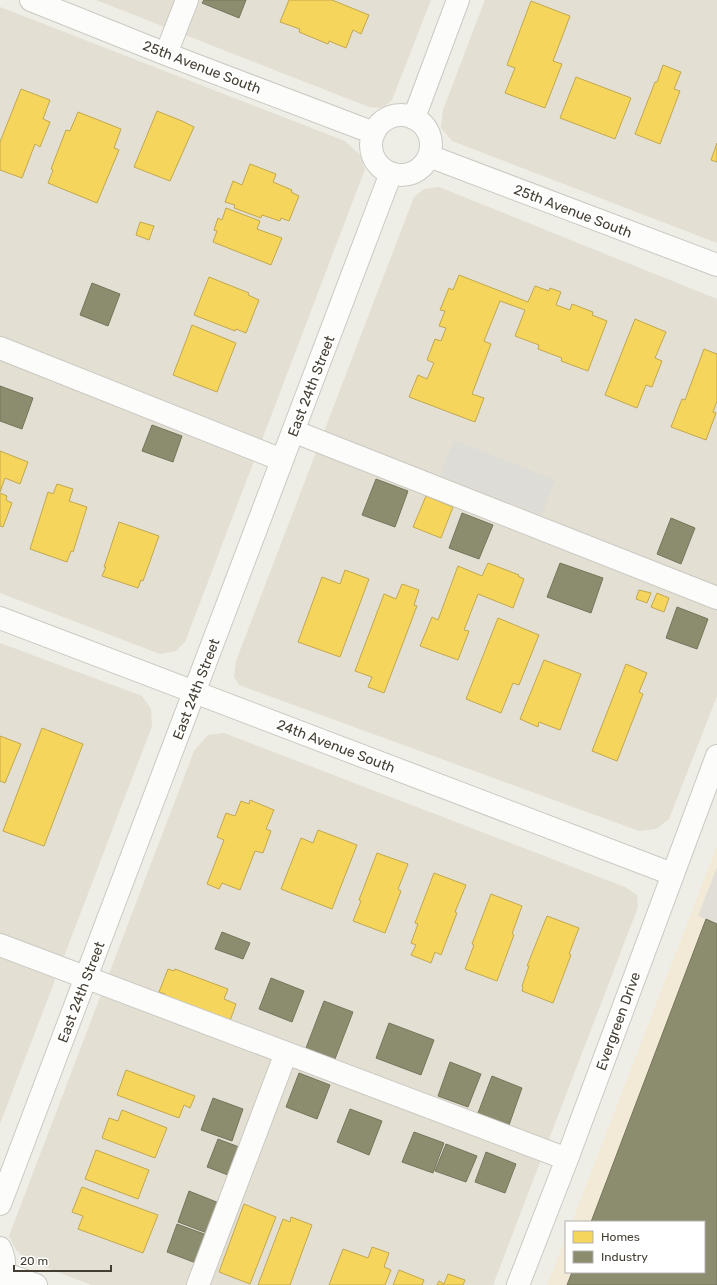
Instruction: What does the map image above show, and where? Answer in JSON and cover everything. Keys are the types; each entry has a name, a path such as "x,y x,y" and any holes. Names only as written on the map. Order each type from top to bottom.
{"street":[{"name":"25th Avenue South","path":"31,0 166,54 374,133"},
{"path":"166,54 187,0"},
{"path":"413,118 458,0"},
{"path":"404,115 413,118 421,123 427,130 431,147 429,156 425,164 410,174 391,174 376,162 372,153 374,133 386,120 395,116 404,115"},
{"name":"25th Avenue South","path":"429,156 717,266"},
{"name":"East 24th Street","path":"0,1204 391,174"},
{"path":"0,348 282,460"},
{"path":"294,431 717,598"},
{"name":"24th Avenue South","path":"0,618 672,874"},
{"name":"Evergreen Drive","path":"518,1285 567,1159 717,756"},
{"path":"0,945 567,1159"},
{"path":"198,1285 286,1054"},
{"path":"0,1248 4,1256 5,1264 1,1275 36,1285"}],"shaded area":[{"path":"96,0 431,0 392,100 382,108 369,107"},
{"path":"485,0 717,0 717,243 452,141 441,128 443,110"},
{"path":"0,7 345,141 360,155 365,169 185,642 176,651 160,654 0,593"},
{"path":"439,187 717,299 717,696 669,819 656,829 639,831 239,685 234,677 236,661 414,197 424,189"},
{"path":"454,440 555,480 542,515 440,475"},
{"path":"0,643 142,696 151,709 152,726 0,1124"},
{"path":"224,733 625,887 637,895 638,907 493,1285 91,1285 27,1260 16,1250 9,1236 194,751 208,735"},
{"path":"717,846 717,1285 547,1285 565,1240 565,1273 705,1273 705,1221 572,1221"},
{"path":"717,867 717,924 698,916"}],"building: Homes":[{"path":"289,0 332,0 369,15 361,34 353,30 346,48 329,41 328,44 299,32 300,29 280,22"},
{"path":"531,1 570,16 553,61 562,64 545,108 505,93 515,68 507,65"},
{"path":"663,65 681,72 674,89 680,91 660,144 635,134"},
{"path":"576,77 631,98 615,139 560,118"},
{"path":"21,89 50,100 43,119 50,122 40,147 35,144 22,178 0,170 0,142"},
{"path":"157,111 194,127 170,181 134,167"},
{"path":"78,112 121,129 114,148 119,150 97,203 48,183 53,170 51,169 66,130 70,131"},
{"path":"717,143 717,162 711,160"},
{"path":"250,164 276,174 273,182 292,190 291,192 299,196 289,221 281,218 280,221 262,215 261,218 234,208 235,205 225,202 233,181 242,185"},
{"path":"226,208 260,221 257,229 282,238 271,265 213,242 217,231 214,230 218,218 222,220"},
{"path":"140,222 154,226 149,240 136,235"},
{"path":"459,275 528,302 535,286 549,291 550,288 561,292 556,305 570,310 572,304 593,312 592,315 607,321 588,371 561,361 562,358 538,349 539,345 515,336 525,310 500,301 484,341 491,344 472,394 484,398 475,422 409,397 418,375 427,379 434,363 427,360 435,339 441,341 446,328 439,326 445,311 440,310 449,288 453,290"},
{"path":"209,277 249,293 248,295 259,300 246,333 236,329 235,331 194,315"},
{"path":"635,319 666,332 655,358 662,361 652,387 646,385 637,408 605,395"},
{"path":"192,325 236,343 217,392 173,375"},
{"path":"704,349 717,354 717,401 713,412 716,413 706,440 671,427 682,399 685,400"},
{"path":"0,451 28,462 20,484 5,478 0,492"},
{"path":"57,484 73,489 69,501 87,507 73,552 71,551 67,562 30,549 48,492 53,494"},
{"path":"0,493 7,496 6,500 12,503 3,527 0,526"},
{"path":"426,496 453,507 441,538 413,527"},
{"path":"119,522 159,536 143,581 141,580 138,588 102,576"},
{"path":"488,563 519,575 518,576 524,579 513,608 478,594 464,630 469,631 458,660 420,646 432,617 438,620 458,566 482,576"},
{"path":"345,570 369,579 340,657 298,642 322,577 340,584"},
{"path":"402,584 419,590 414,605 417,606 384,693 368,687 372,677 355,671 384,594 396,599"},
{"path":"639,590 651,593 647,603 636,599"},
{"path":"657,593 669,598 664,612 651,607"},
{"path":"498,618 539,635 519,685 513,683 501,713 466,699"},
{"path":"544,660 581,674 560,730 539,722 538,727 520,719"},
{"path":"626,664 647,673 639,692 643,694 617,761 592,751"},
{"path":"42,728 83,744 44,846 3,831"},
{"path":"0,736 21,744 5,783 0,781"},
{"path":"250,800 274,810 266,829 271,831 263,853 255,851 240,890 222,883 219,889 207,884 224,840 217,837 226,813 235,816 241,801 249,804"},
{"path":"318,830 357,845 332,909 281,889 301,838 313,843"},
{"path":"377,853 408,864 398,889 401,891 385,933 353,921 361,901 359,900"},
{"path":"434,873 466,885 455,912 457,913 441,955 435,952 431,963 411,955 416,945 411,943 418,924 415,923"},
{"path":"491,894 522,906 512,934 514,935 497,981 465,969 474,945 472,944"},
{"path":"547,916 579,928 569,954 571,955 553,1003 522,991 522,986 529,966 527,966"},
{"path":"168,969 174,971 175,969 228,989 224,999 236,1004 230,1021 164,996 165,994 159,992"},
{"path":"126,1070 195,1096 190,1108 184,1105 179,1118 117,1095"},
{"path":"122,1110 167,1128 155,1158 102,1138 109,1118 118,1121"},
{"path":"96,1150 149,1170 138,1199 85,1179"},
{"path":"82,1187 158,1215 143,1253 78,1229 83,1216 72,1212"},
{"path":"244,1204 276,1217 250,1284 219,1272"},
{"path":"291,1217 312,1225 290,1285 258,1285 283,1219 290,1222"},
{"path":"372,1247 389,1253 384,1267 391,1270 385,1285 329,1285 343,1249 368,1258"},
{"path":"399,1270 424,1280 422,1285 393,1285"},
{"path":"448,1274 465,1280 463,1285 437,1285 439,1281 444,1284"}],"building: Industry":[{"path":"204,0 246,0 239,18 202,3"},
{"path":"92,283 120,294 108,326 80,315"},
{"path":"0,386 33,398 22,429 0,421"},
{"path":"152,425 182,436 173,462 142,451"},
{"path":"376,479 408,491 395,527 362,515"},
{"path":"462,513 493,525 479,559 449,548"},
{"path":"671,518 695,528 681,564 657,554"},
{"path":"560,563 603,578 591,613 547,597"},
{"path":"677,607 708,619 697,649 666,638"},
{"path":"706,919 717,924 717,1285 567,1285 572,1273 705,1273 705,1221 591,1221"},
{"path":"222,932 250,943 243,959 215,949"},
{"path":"271,978 304,991 292,1022 259,1009"},
{"path":"324,1001 353,1012 335,1059 306,1048"},
{"path":"389,1023 434,1040 421,1075 376,1058"},
{"path":"450,1062 481,1074 468,1107 438,1096"},
{"path":"299,1073 330,1085 317,1119 286,1107"},
{"path":"492,1076 522,1088 509,1125 478,1113"},
{"path":"213,1098 243,1109 232,1141 201,1130"},
{"path":"350,1109 382,1121 369,1155 337,1142"},
{"path":"414,1132 444,1143 433,1173 402,1162"},
{"path":"218,1139 239,1147 228,1175 207,1167"},
{"path":"446,1144 477,1156 466,1182 435,1171"},
{"path":"486,1152 516,1164 505,1193 475,1182"},
{"path":"189,1191 219,1203 207,1233 178,1222"},
{"path":"177,1224 207,1235 196,1263 167,1252"}]}
